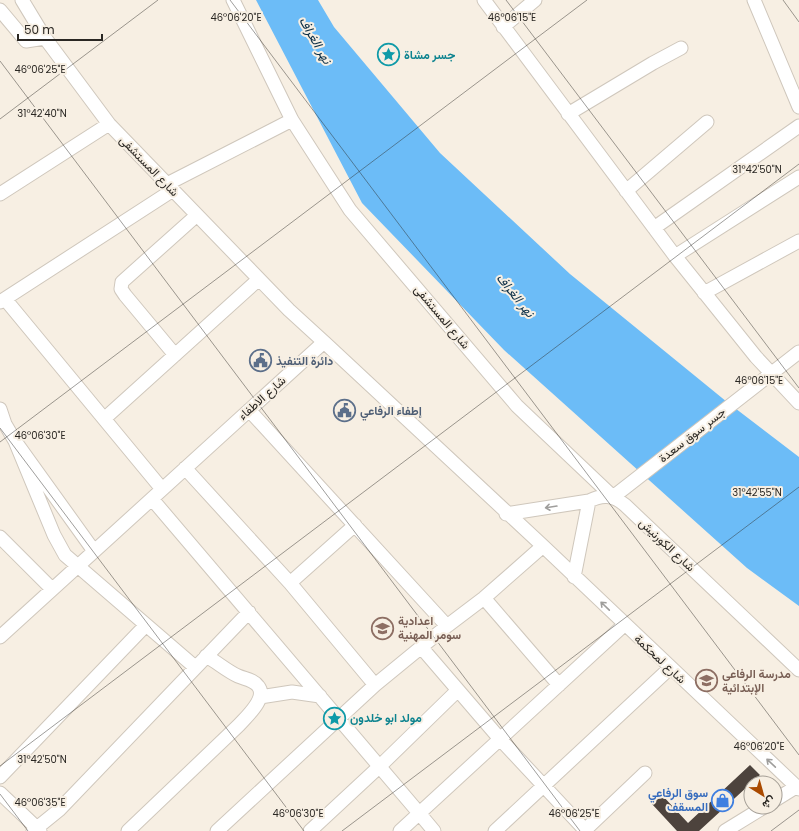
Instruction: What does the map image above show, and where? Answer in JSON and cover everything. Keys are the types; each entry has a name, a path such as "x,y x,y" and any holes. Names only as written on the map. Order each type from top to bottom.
{"street":[{"name":"شارع المستشفى","path":"22,0 45,38 109,124 289,310 324,342"},
{"name":"شارع المستشفى","path":"233,0 292,120 350,210 517,406 613,497"},
{"path":"484,0 675,256 756,357 799,403"},
{"path":"503,27 536,0"},
{"path":"754,0 793,78 799,107"},
{"path":"0,10 26,41 45,38"},
{"path":"568,114 681,48"},
{"path":"162,490 104,419 2,300 170,187 292,120"},
{"path":"626,192 707,122"},
{"path":"0,194 109,124"},
{"path":"654,228 799,126"},
{"path":"675,256 799,177"},
{"path":"174,355 125,295 121,289 122,282 197,215"},
{"path":"704,292 799,241"},
{"path":"104,419 259,279"},
{"path":"324,342 506,514 543,546 574,577"},
{"name":"شارع الاطفاء","path":"0,637 324,342"},
{"name":"جسر سوق سعدة","path":"613,497 799,352"},
{"path":"0,409 5,424 15,441 94,551"},
{"path":"249,410 447,626"},
{"path":"15,441 54,535 65,555 195,667"},
{"path":"185,468 290,583 375,685"},
{"path":"506,514 589,501 601,496 613,497"},
{"name":"شارع الكورنيش","path":"613,497 625,505 799,670"},
{"path":"152,499 420,812 434,831"},
{"path":"574,577 589,501"},
{"path":"290,583 355,525"},
{"path":"0,537 52,589"},
{"path":"217,831 375,685 484,598 543,546"},
{"name":"شارع لمحكمة","path":"574,577 798,788"},
{"path":"484,598 559,685"},
{"path":"0,792 37,830 59,810 248,612"},
{"path":"0,777 146,625"},
{"path":"400,831 624,625"},
{"path":"421,647 500,739 584,831 645,773"},
{"path":"128,831 239,725 256,705 260,697 261,694 258,686 253,681 238,676 206,656"},
{"path":"495,831 670,668"},
{"path":"310,831 380,766 458,690"},
{"path":"260,697 292,692 320,696"},
{"path":"783,796 798,788"},
{"path":"725,831 751,815"}],"water":[{"name":"نهر الغراف","path":"256,0 318,0 334,27 440,153 570,274 727,402 799,457 799,606 747,568 504,350 362,203"}],"building":[{"name":"سوق الرفاعي المسقف","path":"750,765 760,775 743,775 743,791 699,831 677,831 652,804 662,795 688,823"}],"place":[{"name":"جسر مشاة","path":"388,55"},
{"name":"دائرة التنفيذ","path":"260,361"},
{"name":"إطفاء الرفاعي","path":"345,411"},
{"name":"اعدادية سومر المهنية","path":"382,628"},
{"name":"مدرسة الرفاعي الإبتدائية","path":"707,681"},
{"name":"مولد ابو خلدون","path":"334,718"},
{"name":"سوق الرفاعي المسقف","path":"723,800"}]}
